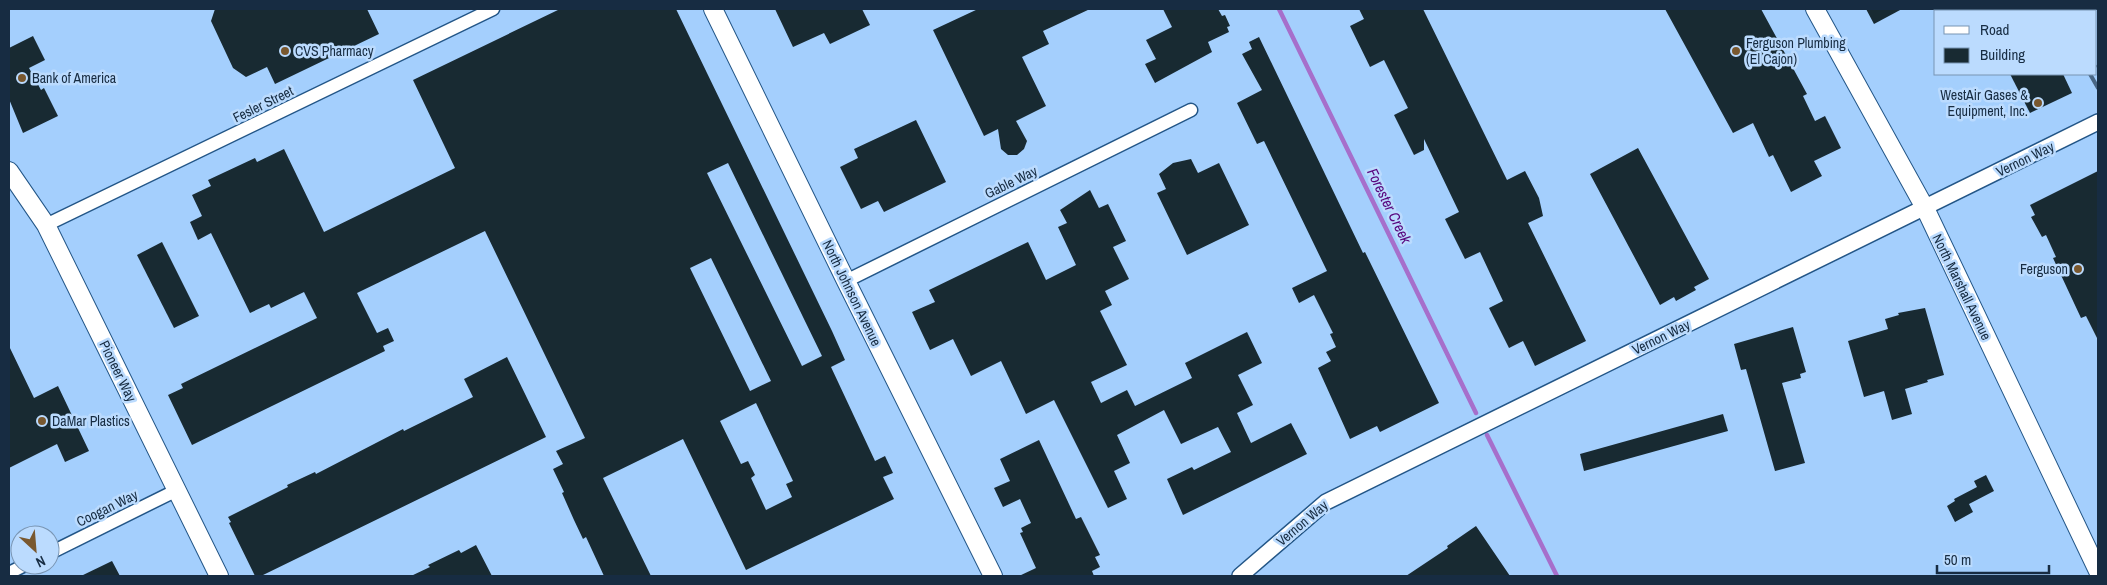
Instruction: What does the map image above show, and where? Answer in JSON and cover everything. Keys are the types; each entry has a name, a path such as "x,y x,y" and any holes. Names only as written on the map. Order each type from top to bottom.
{"main road":[{"name":"North Johnson Avenue","path":"713,9 993,576"},
{"name":"North Marshall Avenue","path":"1815,9 1925,208 2098,571"},
{"name":"Pioneer Way","path":"9,171 46,225 219,576"}],"street":[{"name":"Fesler Street","path":"46,225 493,9"},
{"name":"Gable Way","path":"846,281 1190,110"},
{"name":"Vernon Way","path":"1240,576 1326,502 2098,122"},
{"name":"Coogan Way","path":"60,548 177,490"}],"building":[{"name":"CVS Pharmacy","path":"215,9 367,9 379,34 275,84 267,67 246,77 233,68 211,21"},
{"path":"560,9 676,9 845,360 831,367 875,461 885,456 893,473 883,477 894,499 746,570 683,439 603,478 651,576 604,576 586,537 583,539 553,469 563,464 556,451 585,438 485,231 357,293 377,333 388,328 394,341 383,346 385,351 192,445 168,395 183,388 181,384 317,318 304,292 271,308 269,304 250,313 211,233 198,240 190,222 202,216 192,195 211,186 208,180 255,158 257,162 284,149 324,232 455,168 413,80","holes":["728,163 822,356 802,366 707,173","711,258 771,381 750,391 690,268","756,403 793,481 786,484 792,497 766,510 751,478 755,475 748,461 741,464 720,421"]},
{"path":"775,9 862,9 870,25 830,44 824,33 793,47"},
{"path":"978,9 1090,9 1043,31 1049,44 1022,57 1046,106 1016,121 1027,141 1024,149 1017,155 1008,155 1001,149 998,129 984,136 933,30"},
{"path":"1163,9 1218,9 1222,16 1225,15 1230,26 1227,27 1229,32 1208,42 1212,52 1155,83 1145,64 1156,59 1146,40 1172,27"},
{"path":"1359,9 1423,9 1507,180 1525,171 1539,198 1543,216 1528,223 1586,341 1535,366 1523,341 1509,348 1489,308 1503,301 1480,252 1465,259 1445,219 1459,212 1424,139 1424,150 1414,155 1394,115 1408,108 1384,60 1370,67 1350,26 1364,19"},
{"name":"Ferguson Plumbing (El Cajon)","path":"1665,9 1761,9 1807,94 1803,96 1815,121 1825,116 1841,148 1814,161 1822,176 1791,192 1773,155 1769,157 1753,123 1733,133"},
{"path":"1866,9 1902,9 1874,24"},
{"name":"Bank of America","path":"33,36 45,60 29,68 41,90 44,88 58,116 23,133 9,99 9,48"},
{"path":"1259,37 1363,253 1365,252 1439,403 1380,432 1377,426 1350,439 1318,368 1331,361 1326,352 1336,347 1330,334 1333,333 1314,295 1299,303 1292,288 1327,271 1264,141 1257,144 1237,103 1262,90 1242,54 1252,49 1249,42"},
{"name":"WestAir Gases & Equipment, Inc.","path":"2011,75 2063,75 2072,93 2030,113"},
{"path":"916,120 946,182 884,212 878,201 861,209 840,167 858,158 854,149"},
{"path":"1638,148 1709,279 1694,287 1696,290 1676,301 1674,297 1660,305 1590,174"},
{"path":"1191,159 1198,173 1219,163 1249,225 1187,255 1157,193 1166,189 1159,174 1173,163"},
{"name":"Ferguson","path":"2098,171 2098,340 2086,316 2081,318 2053,258 2056,257 2046,235 2042,237 2031,217 2035,215 2030,205"},
{"path":"1090,190 1099,208 1108,204 1126,241 1113,247 1129,279 1105,291 1112,305 1100,311 1127,365 1091,382 1101,403 1127,390 1135,406 1192,378 1185,363 1247,332 1262,363 1238,375 1253,405 1237,413 1251,443 1291,423 1307,454 1183,515 1167,479 1192,467 1194,470 1231,452 1218,427 1181,444 1164,410 1117,435 1130,463 1114,471 1127,499 1108,508 1054,400 1026,414 1001,361 971,376 953,339 930,350 912,312 935,302 929,290 1028,242 1046,280 1076,265 1058,227 1067,223 1060,210"},
{"path":"162,242 199,316 174,328 137,255"},
{"path":"1925,308 1944,375 1905,389 1912,414 1892,420 1884,391 1864,397 1848,341 1888,329 1885,319 1899,315 1898,313"},
{"path":"1793,327 1806,372 1800,374 1801,378 1782,383 1805,463 1775,471 1746,369 1741,370 1734,344"},
{"name":"DaMar Plastics","path":"9,346 34,398 58,386 89,451 65,462 57,444 9,468"},
{"path":"507,357 546,437 261,576 255,576 229,523 231,522 228,517 288,487 287,485 315,472 316,474 403,429 404,431 473,397 464,379"},
{"path":"1723,414 1728,431 1584,471 1580,454"},
{"path":"1039,440 1076,519 1081,517 1100,555 1095,557 1100,567 1092,571 1094,576 1019,576 1036,568 1020,533 1023,532 1021,528 1031,523 1020,499 1003,507 994,488 1010,481 1000,459"},
{"path":"1986,475 1994,491 1969,504 1973,512 1955,522 1947,506 1955,501 1954,499 1977,487 1974,481"},
{"path":"1476,526 1510,576 1406,576 1448,548 1447,546"},
{"path":"476,545 492,576 411,576 430,567 428,565 459,550 461,553"},
{"path":"112,561 120,576 81,576"}],"waterway":[{"name":"Forester Creek","path":"1279,9 1476,413"},
{"name":"Forester Creek","path":"1487,435 1557,576"}],"railway":[{"path":"2091,75 2098,88"}],"place":[{"name":"CVS Pharmacy","path":"285,51"},
{"name":"Ferguson Plumbing (El Cajon)","path":"1736,51"},
{"name":"Bank of America","path":"22,78"},
{"name":"WestAir Gases & Equipment, Inc.","path":"2038,103"},
{"name":"Ferguson","path":"2078,269"},
{"name":"DaMar Plastics","path":"42,421"}]}
